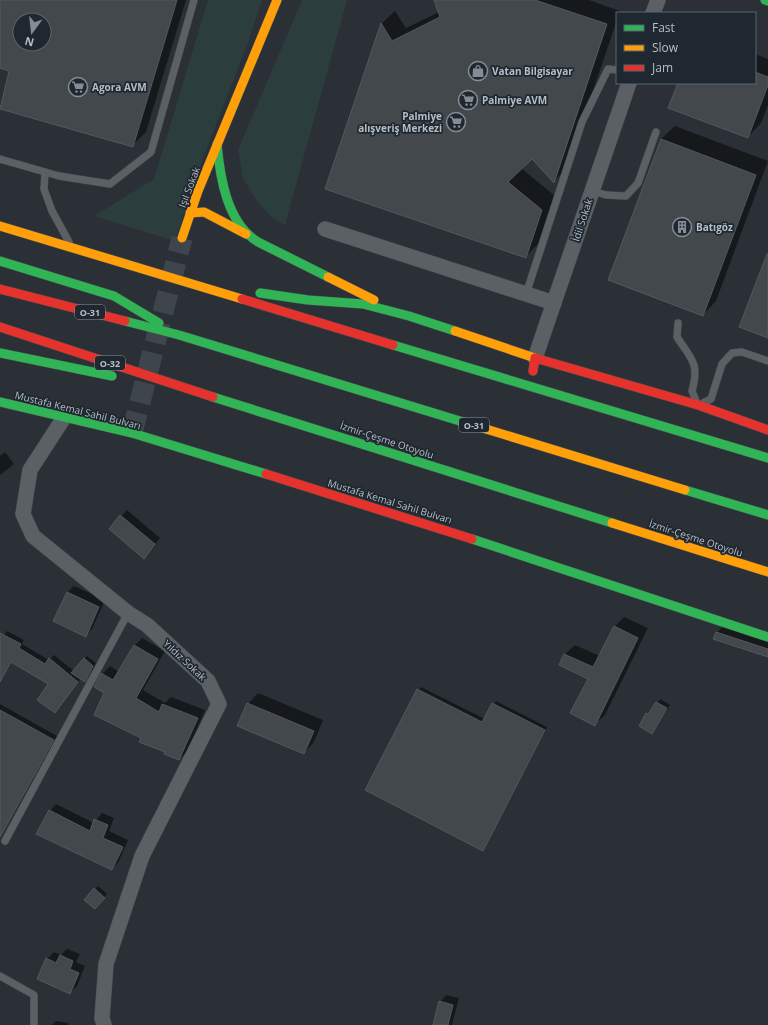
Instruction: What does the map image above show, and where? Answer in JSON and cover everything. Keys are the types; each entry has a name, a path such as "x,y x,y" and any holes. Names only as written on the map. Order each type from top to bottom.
{"main road":[{"name":"Işıl Sokak","path":"182,238 190,213 217,144 277,0"},
{"path":"217,144 219,174 228,201 236,218 250,236"},
{"path":"190,213 204,212 322,274 409,316"},
{"path":"0,226 192,283 531,388 768,458"},
{"path":"0,261 114,296 179,335"},
{"path":"192,283 308,300 363,304 409,316 535,358 698,405 768,430"},
{"name":"O-31","path":"0,289 179,335 768,515"},
{"name":"İzmir-Çeşme Otoyolu","path":"0,327 220,399 768,572"},
{"path":"0,353 220,399"},
{"path":"531,388 535,358"},
{"name":"Mustafa Kemal Sahil Bulvarı","path":"0,402 65,416 132,434 444,530 768,637"}],"street":[{"path":"653,12 658,0"},
{"name":"İdil Sokak","path":"535,358 630,84"},
{"path":"325,229 554,304"},
{"name":"Yıldız Sokak","path":"65,416 30,470 22,514 33,536 128,614 147,625 208,681 219,704 142,856 106,964 102,1018 104,1025"}],"lane":[{"path":"0,159 45,173 110,184 151,152 194,0"},
{"path":"526,294 582,122 608,69 616,70"},
{"path":"592,191 606,195 626,196 638,183 656,132"},
{"path":"45,173 44,189 52,211 72,247"},
{"path":"678,323 677,337 695,364 695,381 692,391 698,405 711,399 722,364 732,353 742,352 768,361"},
{"path":"5,841 128,614"},
{"path":"0,976 34,996 34,1025"}],"shaded area":[{"path":"208,0 262,0 248,43 202,161 175,241 94,216 154,179"},
{"path":"302,0 347,0 285,225 271,217 257,201 243,178 238,150"}],"building":[{"name":"Agora AVM","path":"0,0 177,0 133,147 0,109 9,71 0,68"},
{"name":"Palmiye AVM","path":"434,0 535,0 607,24 554,183 532,159 508,182 542,210 526,258 325,189 381,23 392,41 440,17"},
{"path":"756,72 768,77 768,85 748,138 668,108 678,84 756,84"},
{"name":"Batıgöz","path":"661,139 756,175 703,316 608,280"},
{"path":"768,254 768,338 739,327"},
{"path":"120,515 155,544 144,559 109,529"},
{"path":"67,592 99,607 86,637 53,621"},
{"path":"614,626 638,638 595,726 570,713 588,679 559,665 564,654 593,667"},
{"path":"716,632 768,649 768,657 713,639"},
{"path":"0,633 21,644 19,648 45,664 49,658 78,682 55,713 37,700 48,684 11,662 0,682"},
{"path":"134,645 158,659 136,698 159,712 162,704 198,718 179,760 164,754 165,752 139,742 141,738 94,715 104,693 94,687 101,673 113,680"},
{"path":"84,658 93,666 85,682 71,673"},
{"path":"417,689 482,722 492,703 545,730 483,851 365,790"},
{"path":"656,702 667,708 652,734 639,726 646,713 648,714"},
{"path":"247,703 314,731 304,754 237,726"},
{"path":"0,710 54,740 0,837"},
{"path":"49,810 90,831 94,819 108,825 103,838 123,847 112,870 36,834"},
{"path":"94,888 105,898 95,909 84,900"},
{"path":"60,955 73,961 70,969 79,973 70,994 37,979 46,958 56,963"},
{"path":"439,1001 453,1005 448,1025 433,1025"}],"tunnel":[{"path":"132,433 182,238"}],"traffic: fast":[{"path":"217,144 220,171 227,199 232,212 247,234 258,242 328,277"},
{"path":"0,261 114,296 159,323"},
{"path":"260,293 308,300 363,304 409,316 455,331"},
{"path":"125,321 179,335 486,429"},
{"path":"393,345 768,458"},
{"path":"0,353 112,376"},
{"path":"213,397 612,523"},
{"path":"0,402 132,433 266,474"},
{"path":"685,490 768,515"},
{"path":"472,539 768,637"}],"traffic: slow":[{"path":"182,238 198,191 277,0"},
{"path":"190,213 204,212 246,234"},
{"path":"0,226 242,299"},
{"path":"328,277 374,300"},
{"path":"455,331 535,358"},
{"path":"486,429 685,490"},
{"path":"612,523 768,572"}],"traffic: jam":[{"path":"0,289 125,321"},
{"path":"242,299 393,345"},
{"path":"0,327 213,397"},
{"path":"533,371 535,358 698,405 768,430"},
{"path":"266,474 472,539"}],"place":[{"name":"Vatan Bilgisayar","path":"478,71"},
{"name":"Agora AVM","path":"78,87"},
{"name":"Palmiye AVM","path":"468,100"},
{"name":"Palmiye alışveriş Merkezi","path":"456,122"},
{"name":"Batıgöz","path":"682,227"}]}
